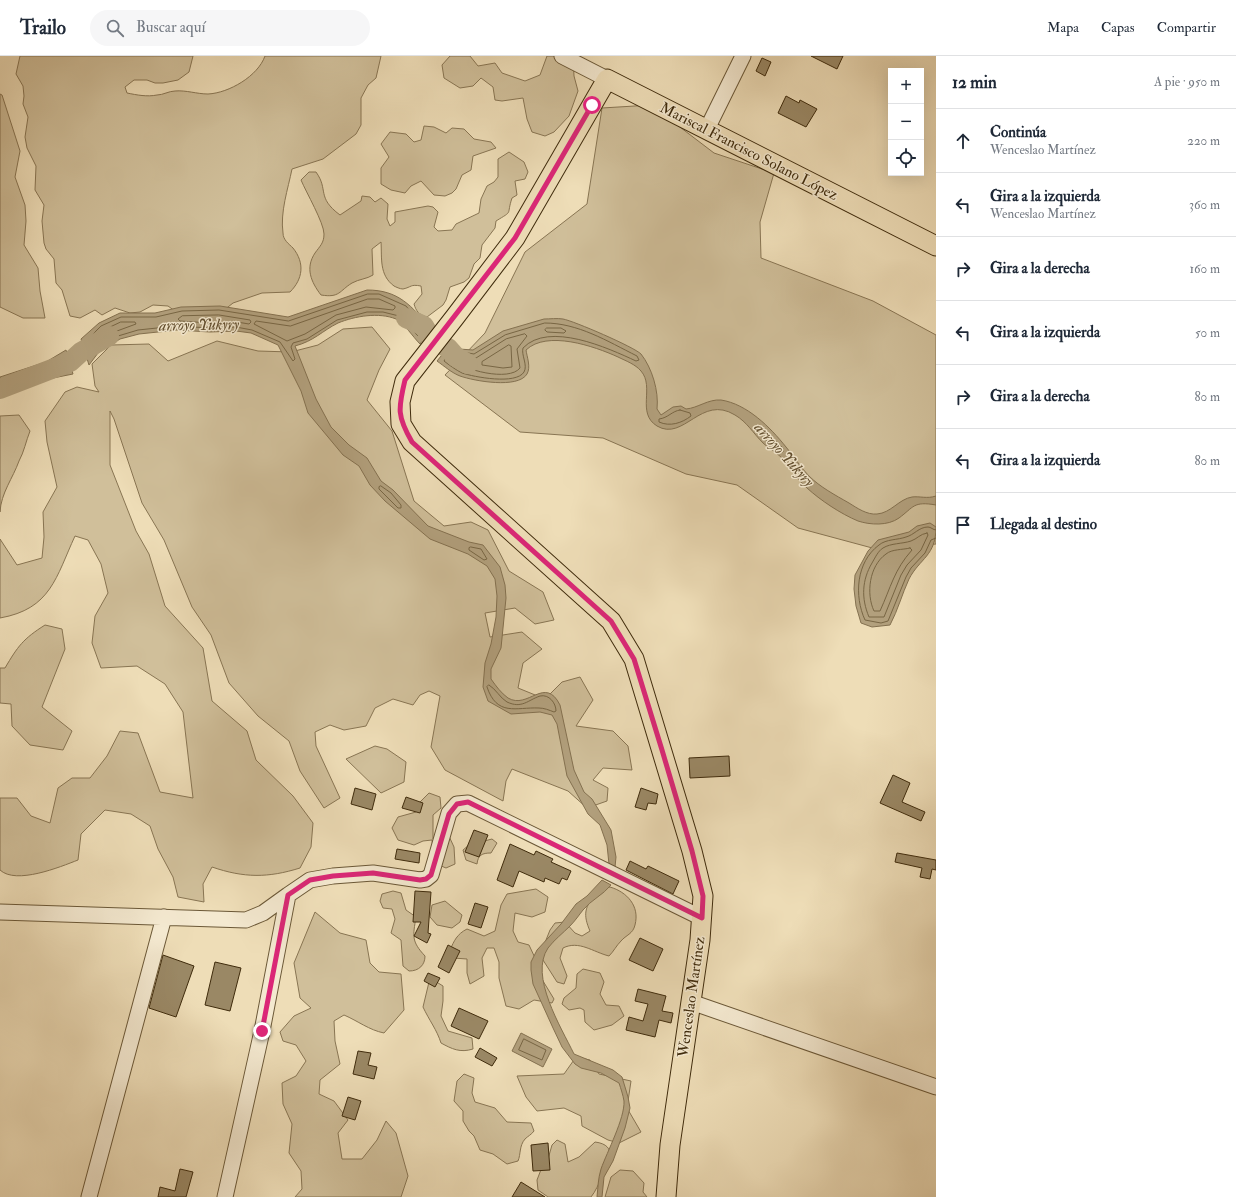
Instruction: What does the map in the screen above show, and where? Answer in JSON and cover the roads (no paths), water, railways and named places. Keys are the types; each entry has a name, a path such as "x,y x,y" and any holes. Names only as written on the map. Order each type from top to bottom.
{"main road":[{"name":"Mariscal Francisco Solano López","path":"607,79 936,246"},
{"name":"Wenceslao Martínez","path":"607,79 515,238 455,318 405,380 400,402 401,424 412,442 611,621 634,659 692,851 703,896 700,940 670,1145 666,1197"}],"street":[{"name":"Mariscal Francisco Solano López","path":"562,56 607,79"},
{"path":"707,129 743,56"},
{"path":"0,912 246,920 263,913 310,880 333,876 373,873 420,880 426,879 431,875 449,814 457,804 468,802 702,918"},
{"path":"225,1197 262,1031 288,895"},
{"path":"89,1197 164,917"},
{"path":"691,1002 936,1086"}],"water":[{"path":"367,290 388,293 396,296 410,306 431,328 420,344 396,319 375,315 367,316 352,318 338,323 313,339 295,346 316,399 331,427 349,445 367,458 381,481 393,490 428,526 469,542 483,545 500,567 505,585 506,598 501,648 491,669 491,679 501,692 508,698 515,701 542,693 548,693 554,697 560,705 574,770 584,792 592,799 611,830 616,857 615,867 609,864 607,845 600,825 588,814 567,776 557,724 552,715 540,712 511,714 488,701 483,687 485,663 491,644 496,617 497,596 495,579 487,566 468,554 430,539 385,501 370,485 359,466 343,455 308,413 301,391 278,345 251,333 236,331 210,332 177,330 139,334 120,339 98,353 89,365 81,339 99,323 120,313 155,313 181,307 220,306 288,317"},
{"path":"544,319 561,319 569,321 616,340 641,354 654,380 657,395 657,409 661,415 673,407 681,406 686,409 716,400 731,402 749,411 773,432 813,480 828,491 862,511 873,514 882,513 891,509 903,500 912,497 936,496 936,505 918,504 895,521 884,524 868,523 851,518 831,506 807,488 782,458 767,447 746,424 735,415 723,410 712,410 702,413 676,428 667,429 657,426 651,421 648,414 646,407 645,377 641,371 618,357 596,348 571,342 558,341 546,341 535,344 526,350 529,365 527,374 522,379 506,383 485,382 460,376 437,361 450,345 459,349 473,350 503,331"},
{"path":"66,350 73,374 48,379 0,398 0,377 46,362"},
{"path":"930,523 936,527 933,544 927,556 909,579 890,625 872,627 861,623 856,606 854,589 855,575 868,551 878,540 909,532 917,526"},
{"path":"602,880 611,885 586,906 572,924 548,948 543,959 542,973 544,987 549,1001 574,1054 613,1070 622,1077 628,1097 630,1108 625,1128 613,1161 604,1177 602,1197 597,1197 601,1169 624,1108 622,1092 619,1083 601,1073 581,1068 575,1064 562,1047 533,984 531,962 537,950 561,924 576,904 587,896"},
{"path":"521,1033 552,1049 543,1067 512,1051"}],"waterway":[{"name":"arroyo Yukyry","path":"406,318 424,326 432,340 448,348 456,357 468,364"},
{"name":"arroyo Yukyry","path":"0,389 70,362 81,352 109,336"}]}
